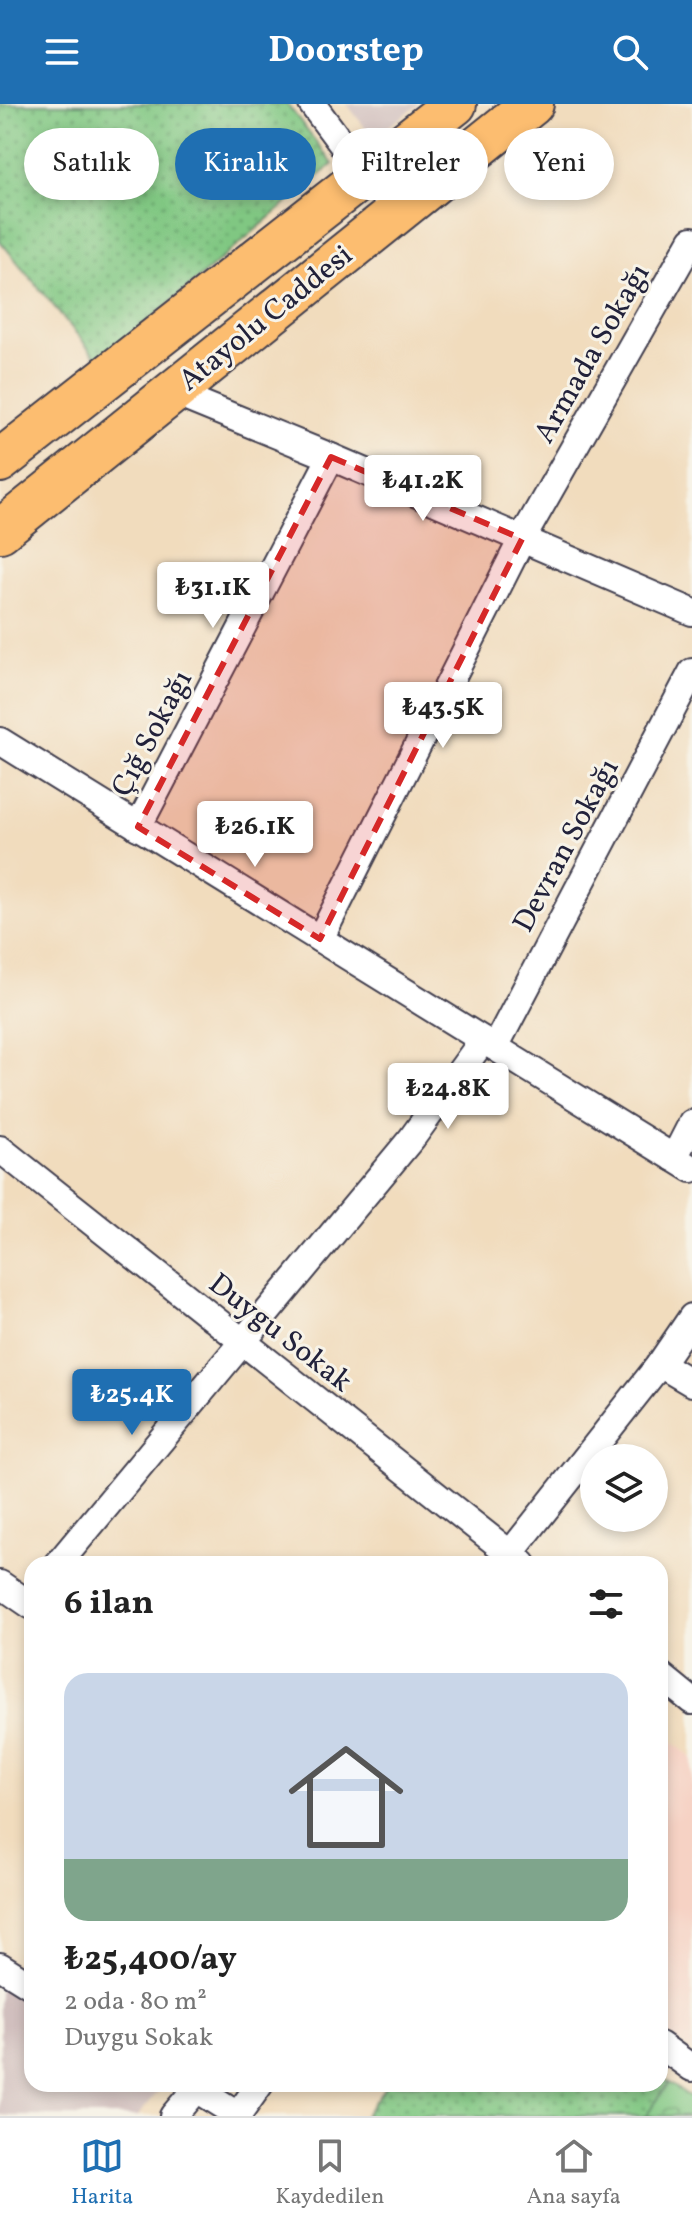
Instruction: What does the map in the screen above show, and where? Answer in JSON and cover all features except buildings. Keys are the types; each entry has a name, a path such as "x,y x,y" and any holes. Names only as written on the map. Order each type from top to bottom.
{"main road":[{"name":"Atayolu Caddesi","path":"425,128 455,104"},
{"name":"Atayolu Caddesi","path":"0,531 532,104"},
{"name":"Atayolu Caddesi","path":"2,454 332,200"}],"street":[{"path":"312,104 332,131"},
{"path":"388,200 398,211"},
{"name":"Armada Sokağı","path":"320,939 522,539 692,240"},
{"path":"172,392 692,612"},
{"name":"Çığ Sokağı","path":"138,827 331,457"},
{"name":"Devran Sokağı","path":"65,1556 489,1044 692,672"},
{"path":"0,741 683,1163 692,1123"},
{"name":"Duygu Sokak","path":"0,1149 506,1556"},
{"path":"516,1556 692,1317"},
{"path":"660,1364 692,1383"},
{"path":"0,1584 24,1598"},
{"path":"668,1682 692,1701"},
{"path":"0,1966 24,1981"},
{"path":"668,2051 692,2068"},
{"path":"173,2116 189,2092"},
{"path":"200,2092 238,2116 254,2092"}],"highlighted area":[{"path":"331,457 522,539 320,939 138,827"}],"shaded area":[{"path":"347,104 419,104 387,128 365,128"},
{"path":"668,1738 692,1758 692,2051 668,2035"},
{"path":"0,1982 24,1997 24,2092 158,2092 138,2116 0,2116"}],"green space":[{"path":"0,104 287,104 305,128 175,128 175,200 291,200 100,362 0,241"},
{"path":"316,142 332,163 316,178"},
{"path":"668,2084 692,2098 692,2116 646,2116 663,2092 668,2092"},
{"path":"381,2092 663,2092 646,2116 364,2116"}]}
